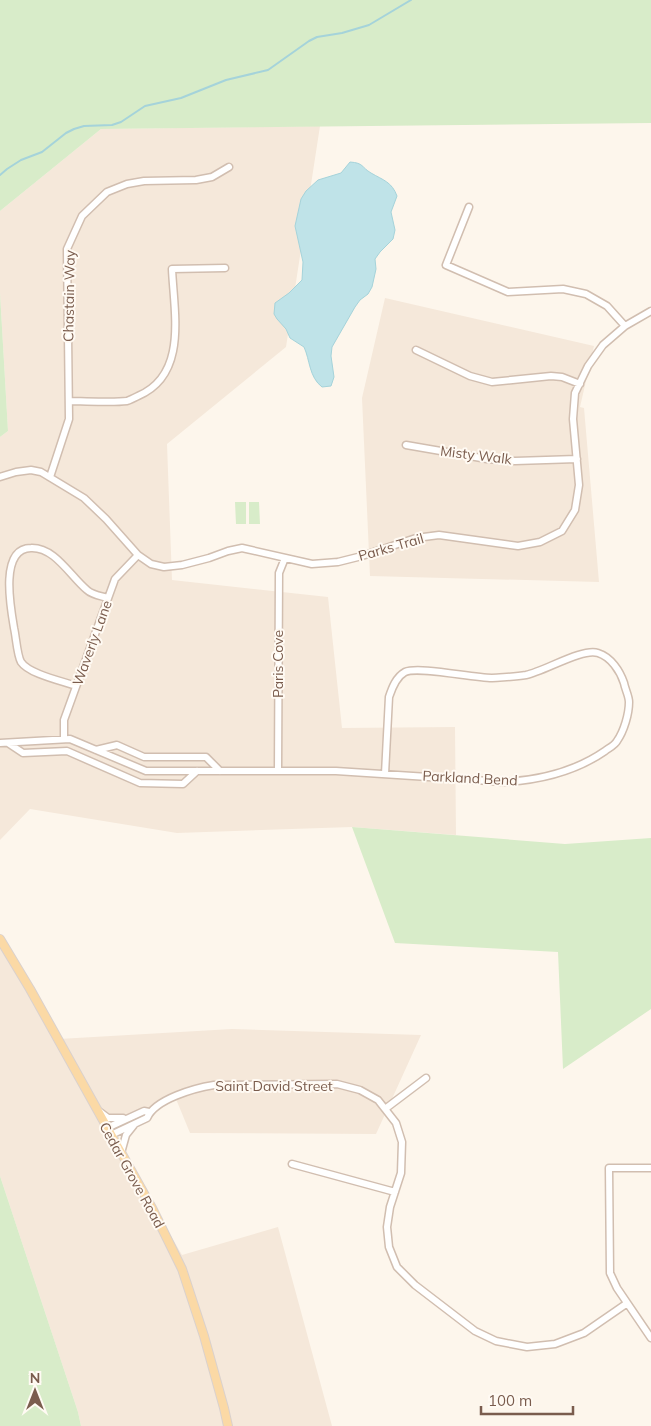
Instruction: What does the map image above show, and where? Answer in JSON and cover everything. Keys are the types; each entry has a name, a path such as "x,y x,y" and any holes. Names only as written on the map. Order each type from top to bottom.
{"main road":[{"name":"Cedar Grove Road","path":"0,939 30,989 152,1208 182,1269 204,1336 228,1426"}],"street":[{"name":"Chastain Way","path":"50,477 69,419 67,249 82,216 106,192 126,184 144,181 196,180 212,177 230,166"},
{"path":"469,207 446,264 508,292 563,289 586,294 607,306 625,326"},
{"path":"69,401 127,401 148,392 164,377 172,358 175,342 172,269 225,268"},
{"name":"Parks Trail","path":"0,477 31,470 41,472 84,498 106,519 138,555 151,564 164,567 182,565 209,558 228,550 242,548 312,564 338,562 416,538 439,535 518,546 540,542 562,531 575,510 579,485 573,419 575,393 588,366 603,345 625,326 651,311"},
{"path":"416,350 470,376 492,382 551,376 562,377 580,384"},
{"name":"Misty Walk","path":"406,445 487,459 515,461 576,459"},
{"path":"76,686 29,669 21,661 7,593 6,573 10,559 20,549 32,547 48,552 88,592 108,598"},
{"name":"Waverly Lane","path":"64,739 64,720 115,578 138,555"},
{"name":"Paris Cove","path":"278,771 279,573 285,558"},
{"name":"Parkland Bend","path":"0,744 70,739 146,771 336,771 505,782 550,776 594,759 617,742 626,723 629,701 622,679 610,659 597,652 582,653 551,667 517,676 479,678 418,670 405,672 397,679 389,697 385,774"},
{"path":"8,743 23,753 67,751 140,783 183,784 197,771"},
{"path":"95,750 117,745 144,757 206,757 220,771"},
{"path":"385,1109 426,1078"},
{"name":"Saint David Street","path":"107,1128 144,1111 149,1112 168,1100 194,1088 214,1085 337,1084 360,1090 378,1100 396,1122 402,1142 401,1173 387,1228 389,1247 397,1267 415,1285 475,1331 496,1341 527,1347 555,1344 584,1333 626,1304"},
{"path":"98,1111 112,1119 131,1117"},
{"name":"Saint David Street","path":"111,1135 147,1118 149,1112"},
{"path":"121,1153 126,1135 134,1124"},
{"path":"292,1164 395,1192"},
{"path":"651,1168 610,1168 610,1273 626,1304 651,1338"}],"shaded area":[{"path":"320,126 286,347 167,444 172,580 328,597 342,728 455,727 456,835 352,827 177,833 30,809 0,840 0,437 8,431 0,293 0,211 101,129"},
{"path":"385,298 594,346 580,407 584,408 599,582 370,576 362,398"},
{"path":"0,935 21,976 59,1039 232,1029 421,1035 376,1134 190,1133 176,1099 108,1127 182,1255 278,1227 332,1426 81,1426 0,1176"}],"green space":[{"path":"0,0 651,0 651,123 101,129 0,211"},
{"path":"0,293 8,431 0,437"},
{"path":"235,502 246,502 246,524 236,524"},
{"path":"249,502 259,502 260,524 249,524"},
{"path":"352,827 565,844 651,838 651,1009 563,1069 558,952 395,943"},
{"path":"0,1176 78,1412 81,1426 0,1426"}],"water":[{"path":"350,162 360,164 393,187 397,196 391,212 395,230 393,239 375,259 376,269 372,287 355,307 332,347 331,356 334,377 331,386 322,387 312,373 304,347 290,338 286,329 274,314 275,303 302,280 303,262 295,226 301,199 306,191 318,180 341,173"}],"waterway":[{"path":"0,175 21,160 42,152 74,129 84,126 112,125 121,122 145,106 181,98 226,80 268,70 317,37 342,33 369,25 411,0"}]}
